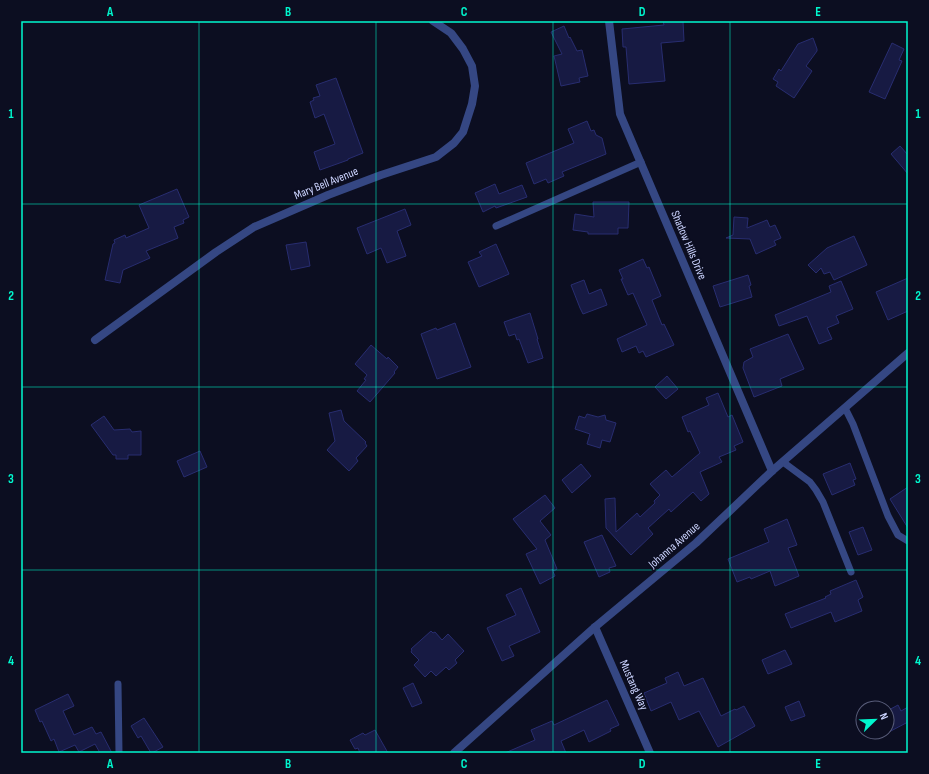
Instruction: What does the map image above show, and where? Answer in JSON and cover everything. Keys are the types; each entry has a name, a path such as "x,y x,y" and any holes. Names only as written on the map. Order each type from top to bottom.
{"street":[{"name":"Mary Bell Avenue","path":"96,340 216,252 254,227 328,195 381,175 436,157 454,143 463,132 472,104 475,86 472,66 463,49 451,33 433,21"},
{"name":"Shadow Hills Drive","path":"609,21 620,114 772,471"},
{"name":"Johanna Avenue","path":"454,753 596,627 696,543 772,471 908,353"},
{"name":"Mustang Way","path":"596,627 650,753"}],"lane":[{"path":"496,226 640,162"},
{"path":"845,408 853,424 888,516 898,535 908,541"},
{"path":"783,462 810,482 816,490 823,502 851,572"},
{"path":"118,684 119,753"}],"building":[{"path":"663,21 683,21 684,41 661,43 665,81 629,84 626,47 623,47 622,29 664,25"},
{"path":"564,26 577,51 582,50 588,76 579,78 580,82 561,86 554,56 562,54 551,32"},
{"path":"813,38 817,51 806,66 812,71 794,98 776,86 778,82 773,79 779,69 781,71 798,44"},
{"path":"892,43 904,49 899,60 902,61 885,99 869,92"},
{"path":"336,78 363,153 320,170 314,152 335,144 324,114 315,118 310,102 314,100 313,98 320,96 316,85"},
{"path":"587,121 591,131 594,130 596,135 602,138 606,154 562,172 564,176 548,183 546,179 534,184 526,163 574,143 568,129"},
{"path":"900,146 908,155 908,174 891,154"},
{"path":"495,184 499,194 522,185 527,197 496,208 495,206 483,212 475,193"},
{"path":"177,189 189,217 183,220 184,223 174,227 178,238 146,251 150,258 123,270 120,283 105,280 113,244 115,243 114,240 125,235 126,238 149,228 139,205"},
{"path":"593,202 629,202 628,228 618,228 618,234 588,234 588,232 573,230 575,214 594,217"},
{"path":"405,209 411,225 397,231 406,256 387,263 381,248 367,254 357,228"},
{"path":"734,217 748,218 747,228 767,220 770,227 775,225 781,238 774,241 776,245 756,254 750,239 726,238 733,235"},
{"path":"854,236 867,265 834,280 830,272 824,274 821,268 816,273 808,265 827,248"},
{"path":"306,242 310,266 291,270 286,245"},
{"path":"496,244 509,274 479,287 468,262 482,256 479,252"},
{"path":"643,259 647,268 649,267 661,296 652,300 662,325 664,324 674,345 646,357 643,351 639,353 636,346 622,352 617,339 647,325 633,293 628,295 619,270"},
{"path":"748,275 752,297 720,307 713,286"},
{"path":"908,278 908,311 888,320 876,292"},
{"path":"584,280 589,294 601,289 607,305 583,314 571,285"},
{"path":"841,281 853,309 836,316 839,323 827,328 832,339 819,344 807,316 779,326 775,315 831,292 829,286"},
{"path":"530,313 543,358 528,363 519,339 517,340 515,334 509,336 504,322"},
{"path":"455,323 471,367 437,379 421,334"},
{"path":"788,334 804,369 780,379 782,386 754,397 743,368 744,362 753,357 750,349"},
{"path":"371,345 387,359 388,357 398,367 394,372 395,373 370,402 357,391 366,380 364,379 367,375 355,364"},
{"path":"667,376 678,389 666,399 655,387"},
{"path":"718,393 728,417 732,415 743,442 734,446 736,450 719,457 722,462 700,472 709,494 701,501 693,492 671,512 669,509 648,528 653,534 631,555 606,528 605,499 615,498 616,532 637,513 640,517 655,503 654,501 660,495 650,484 666,470 672,477 700,453 690,431 688,432 682,417 709,405 706,398"},
{"path":"341,410 344,421 366,442 365,443 367,446 356,458 358,461 349,471 327,450 335,441 329,413"},
{"path":"587,414 598,417 605,415 606,420 616,423 610,442 602,440 600,448 587,444 590,434 575,429 579,416 585,418"},
{"path":"104,416 114,430 130,429 132,432 141,431 141,455 128,455 128,459 116,459 116,455 113,455 91,425"},
{"path":"200,451 207,467 184,477 177,461"},
{"path":"850,463 856,479 853,480 855,485 832,495 823,474"},
{"path":"581,464 591,476 572,493 562,480"},
{"path":"908,487 908,528 890,499"},
{"path":"545,495 555,508 540,521 551,535 545,540 557,569 554,571 552,569 555,576 540,584 526,554 537,549 513,519"},
{"path":"787,519 797,545 788,548 799,576 775,586 770,571 751,579 750,577 737,582 728,559 769,542 764,529"},
{"path":"863,527 872,550 858,555 849,532"},
{"path":"602,535 616,566 609,568 610,572 599,577 584,542"},
{"path":"856,580 863,597 858,600 862,611 835,622 831,612 791,628 785,614 826,598 825,597 831,594 830,591"},
{"path":"521,588 540,632 509,646 514,656 502,661 487,628 516,615 506,595"},
{"path":"431,631 433,633 435,632 442,640 448,634 464,651 455,660 457,663 449,670 446,667 436,676 431,671 425,677 414,665 419,660 411,652 411,649"},
{"path":"785,650 792,664 768,674 762,660"},
{"path":"678,672 684,686 703,678 721,716 744,706 755,726 718,747 699,711 679,720 671,702 651,711 644,693 667,683 665,678"},
{"path":"413,683 422,703 412,707 403,688"},
{"path":"68,694 74,706 63,711 74,735 92,727 96,734 101,732 112,753 100,753 95,744 79,752 75,745 59,752 54,739 51,741 35,710"},
{"path":"607,700 619,725 610,729 611,731 589,742 584,730 561,741 566,753 505,753 535,740 531,730 552,721 554,725"},
{"path":"799,701 805,716 791,721 785,707"},
{"path":"898,705 901,711 908,707 908,722 895,729 895,707"},
{"path":"144,718 163,747 152,753 141,736 138,738 131,726"},
{"path":"375,730 388,753 360,753 358,748 355,749 350,740 363,733 365,735"}]}
